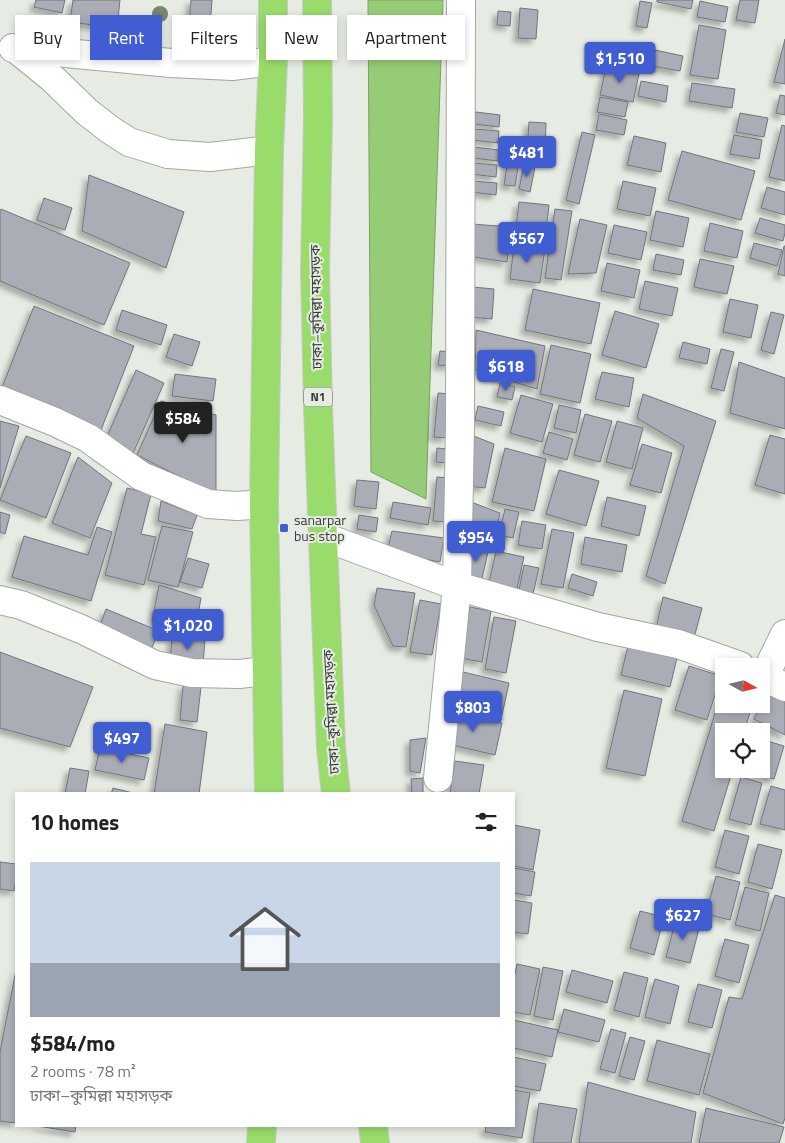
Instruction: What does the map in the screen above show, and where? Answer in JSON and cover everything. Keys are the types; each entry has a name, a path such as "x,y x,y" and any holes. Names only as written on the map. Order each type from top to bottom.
{"highway":[{"path":"269,792 264,504 273,0"},
{"name":"ঢাকা–কুমিল্লা মহাসড়ক","path":"317,0 318,118 315,271 318,408 331,748 336,792"},
{"path":"261,1143 262,1127"},
{"path":"373,1127 375,1143"}],"street":[{"path":"438,778 457,586 460,426 461,0"},
{"path":"8,48 171,63 232,66 273,61"},
{"path":"8,48 52,78 101,123 129,142 168,154 210,157 269,150"},
{"path":"0,400 55,422 88,438 141,476 208,504 237,506 264,504"},
{"path":"324,537 457,586 598,627 678,644 717,658"},
{"path":"0,600 21,605 82,629 156,666 192,673 239,674 267,671"},
{"path":"770,680 785,634"}],"shaded area":[{"path":"368,0 443,0 442,15 368,15"},
{"path":"368,60 441,60 426,499 371,472"}],"building":[{"path":"36,0 65,0 62,13 34,7"},
{"path":"73,0 120,0 118,15 90,15 90,25 80,23 80,15 71,15"},
{"path":"191,0 212,0 211,15 190,15"},
{"path":"657,0 693,0 691,9 657,2"},
{"path":"740,0 759,0 755,23 736,20"},
{"path":"640,1 652,3 647,28 636,26"},
{"path":"700,1 728,7 725,22 697,17"},
{"path":"520,8 538,10 536,39 518,38"},
{"path":"498,11 511,12 510,26 497,25"},
{"path":"699,25 726,30 718,79 690,75"},
{"path":"785,39 785,84 774,82"},
{"path":"655,50 683,56 680,71 652,66"},
{"path":"606,67 639,74 633,102 600,95"},
{"path":"641,81 668,86 666,102 638,96"},
{"path":"692,83 735,89 732,108 689,101"},
{"path":"780,95 785,96 785,115 776,113"},
{"path":"600,97 628,102 625,117 597,112"},
{"path":"476,112 500,115 499,127 474,124"},
{"path":"740,113 768,118 764,137 736,132"},
{"path":"599,114 627,120 624,135 596,130"},
{"path":"529,122 546,123 545,152 527,151"},
{"path":"782,125 785,126 785,181 769,177"},
{"path":"474,129 499,131 498,143 473,140"},
{"path":"582,132 595,135 579,204 566,200"},
{"path":"734,135 762,140 759,159 730,154"},
{"path":"634,136 666,143 661,172 627,165"},
{"path":"474,147 499,150 498,161 473,158"},
{"path":"682,151 755,171 741,220 668,200"},
{"path":"508,160 519,162 515,186 504,185"},
{"path":"473,163 497,165 496,177 471,174"},
{"path":"524,165 535,167 530,192 519,189"},
{"path":"89,175 184,212 166,268 82,231"},
{"path":"472,181 497,183 496,195 471,192"},
{"path":"623,181 656,188 650,216 617,209"},
{"path":"767,187 785,192 785,215 761,208"},
{"path":"44,198 72,208 65,230 37,220"},
{"path":"519,202 549,205 545,240 515,236"},
{"path":"1,209 130,263 104,325 0,281"},
{"path":"555,209 572,211 561,280 545,278"},
{"path":"656,211 689,218 683,247 650,240"},
{"path":"760,218 785,225 783,241 755,233"},
{"path":"580,219 607,225 596,273 568,274"},
{"path":"710,223 743,231 737,258 704,251"},
{"path":"472,224 511,227 507,262 468,256"},
{"path":"614,225 647,232 641,260 608,253"},
{"path":"754,243 782,250 777,266 750,258"},
{"path":"514,245 545,248 540,283 510,279"},
{"path":"785,246 785,276 778,274"},
{"path":"656,254 684,260 681,275 653,270"},
{"path":"700,259 734,266 727,294 694,287"},
{"path":"607,263 640,270 634,298 601,291"},
{"path":"645,281 678,288 672,316 639,309"},
{"path":"472,287 494,289 492,319 469,317"},
{"path":"533,289 600,303 591,344 525,330"},
{"path":"730,299 758,305 751,338 723,332"},
{"path":"34,306 134,346 101,430 1,390"},
{"path":"122,310 167,325 161,345 116,330"},
{"path":"615,311 659,324 646,368 602,355"},
{"path":"771,312 784,315 774,354 761,350"},
{"path":"476,330 545,346 537,389 475,370"},
{"path":"174,334 200,342 192,366 166,357"},
{"path":"683,342 710,349 707,364 679,358"},
{"path":"551,345 591,354 580,403 540,394"},
{"path":"721,349 734,352 724,391 711,388"},
{"path":"440,351 452,352 451,366 438,365"},
{"path":"739,362 785,378 785,429 730,413"},
{"path":"136,370 164,383 127,467 99,455"},
{"path":"602,372 634,378 629,407 595,399"},
{"path":"175,374 216,379 213,401 172,396"},
{"path":"500,383 515,387 512,400 497,397"},
{"path":"438,393 451,394 447,438 434,437"},
{"path":"643,394 716,421 665,584 646,576 684,446 637,418"},
{"path":"521,395 553,404 542,442 510,433"},
{"path":"161,401 216,415 216,495 137,455"},
{"path":"559,405 581,410 576,433 554,428"},
{"path":"478,406 504,412 501,426 475,420"},
{"path":"585,414 612,421 600,462 574,455"},
{"path":"0,421 19,426 0,488"},
{"path":"617,421 643,428 632,469 606,462"},
{"path":"549,432 573,439 567,460 543,453"},
{"path":"471,435 494,444 485,488 467,486"},
{"path":"770,435 785,439 785,494 755,485"},
{"path":"26,436 71,453 46,518 0,500"},
{"path":"642,444 672,453 661,493 630,485"},
{"path":"437,448 449,449 448,463 436,462"},
{"path":"505,448 546,459 534,511 492,502"},
{"path":"78,457 112,483 90,538 52,523"},
{"path":"559,470 599,481 586,526 546,514"},
{"path":"437,477 450,478 446,522 433,521"},
{"path":"357,480 379,482 376,509 354,506"},
{"path":"127,488 151,494 141,534 156,537 144,585 105,575"},
{"path":"607,497 646,506 639,536 601,526"},
{"path":"161,501 197,515 192,529 158,521"},
{"path":"393,502 431,508 428,525 390,518"},
{"path":"471,502 500,513 492,547 467,540"},
{"path":"505,509 519,512 513,538 499,535"},
{"path":"0,512 10,515 5,534 0,532"},
{"path":"359,515 378,518 376,532 357,529"},
{"path":"522,521 546,525 542,549 518,545"},
{"path":"162,526 193,532 178,587 148,580"},
{"path":"97,527 112,532 91,601 12,577 24,536 88,555"},
{"path":"552,529 574,533 563,588 541,584"},
{"path":"392,531 444,538 440,562 387,552"},
{"path":"585,537 627,545 622,572 581,564"},
{"path":"468,545 488,552 481,583 466,574"},
{"path":"496,551 524,557 516,593 488,587"},
{"path":"188,558 209,564 202,588 180,582"},
{"path":"524,565 539,568 533,594 519,590"},
{"path":"572,574 597,582 593,596 568,588"},
{"path":"159,585 201,598 195,631 152,621"},
{"path":"377,588 415,593 406,647 393,646 374,605"},
{"path":"663,597 702,608 694,638 656,628"},
{"path":"420,600 441,604 432,655 410,652"},
{"path":"470,607 491,611 482,662 460,658"},
{"path":"106,609 159,631 150,652 98,631"},
{"path":"494,617 516,621 506,673 485,669"},
{"path":"172,637 205,639 203,665 170,663"},
{"path":"628,646 677,658 670,687 621,675"},
{"path":"0,652 93,687 70,747 0,728"},
{"path":"689,666 715,674 715,695 707,720 675,710"},
{"path":"459,671 509,683 502,715 452,703"},
{"path":"183,685 201,687 197,722 180,720"},
{"path":"624,690 662,699 645,776 606,768"},
{"path":"770,694 785,701 785,735 770,727 770,723 762,723 754,719 757,713 770,713"},
{"path":"452,711 502,723 495,755 444,743"},
{"path":"715,713 750,713 747,723 715,723 715,778 730,778 714,831 682,821"},
{"path":"165,724 207,732 199,792 154,792"},
{"path":"426,738 420,773 410,771 410,740"},
{"path":"770,742 784,746 774,779 770,778"},
{"path":"100,748 149,758 144,780 95,770"},
{"path":"455,761 484,765 479,792 450,792"},
{"path":"70,768 89,771 85,792 65,792"},
{"path":"423,778 423,792 412,792 411,779"},
{"path":"741,778 762,783 751,825 729,819"},
{"path":"771,786 785,790 785,830 760,824"},
{"path":"113,788 129,792 112,792"},
{"path":"515,825 540,830 533,870 515,866"},
{"path":"725,830 749,836 739,874 715,867"},
{"path":"758,844 782,850 772,889 748,882"},
{"path":"0,862 15,864 14,891 0,889"},
{"path":"515,868 535,872 531,896 515,893"},
{"path":"716,876 740,882 730,920 706,914"},
{"path":"745,887 769,893 760,931 735,925"},
{"path":"775,895 785,898 785,1118 783,1124 703,1093 729,997 742,999"},
{"path":"515,900 532,903 528,934 515,932"},
{"path":"640,911 664,917 654,955 630,948"},
{"path":"676,919 700,925 690,963 666,957"},
{"path":"725,939 749,945 739,983 715,976"},
{"path":"517,964 540,969 530,1015 515,1012 515,974"},
{"path":"543,967 563,971 553,1020 534,1016"},
{"path":"572,970 613,981 607,1003 566,992"},
{"path":"624,972 648,978 639,1017 614,1010"},
{"path":"15,975 15,1123 0,1121 0,1052"},
{"path":"655,979 679,986 670,1024 645,1017"},
{"path":"698,984 722,990 712,1028 688,1022"},
{"path":"564,1009 605,1020 599,1042 558,1032"},
{"path":"515,1020 558,1030 552,1057 515,1048"},
{"path":"611,1029 626,1033 615,1073 600,1069"},
{"path":"630,1037 645,1041 634,1080 619,1076"},
{"path":"657,1040 710,1054 699,1095 647,1081"},
{"path":"515,1057 546,1064 540,1091 515,1086"},
{"path":"588,1082 696,1112 691,1143 579,1143"},
{"path":"515,1090 530,1093 522,1138 485,1132 486,1127 515,1127"},
{"path":"539,1103 577,1109 571,1143 533,1143"},
{"path":"706,1108 784,1127 779,1143 699,1143"},
{"path":"43,1127 76,1127 75,1132"}],"place":[{"name":"sanarpar bus stop","path":"284,528"}]}
